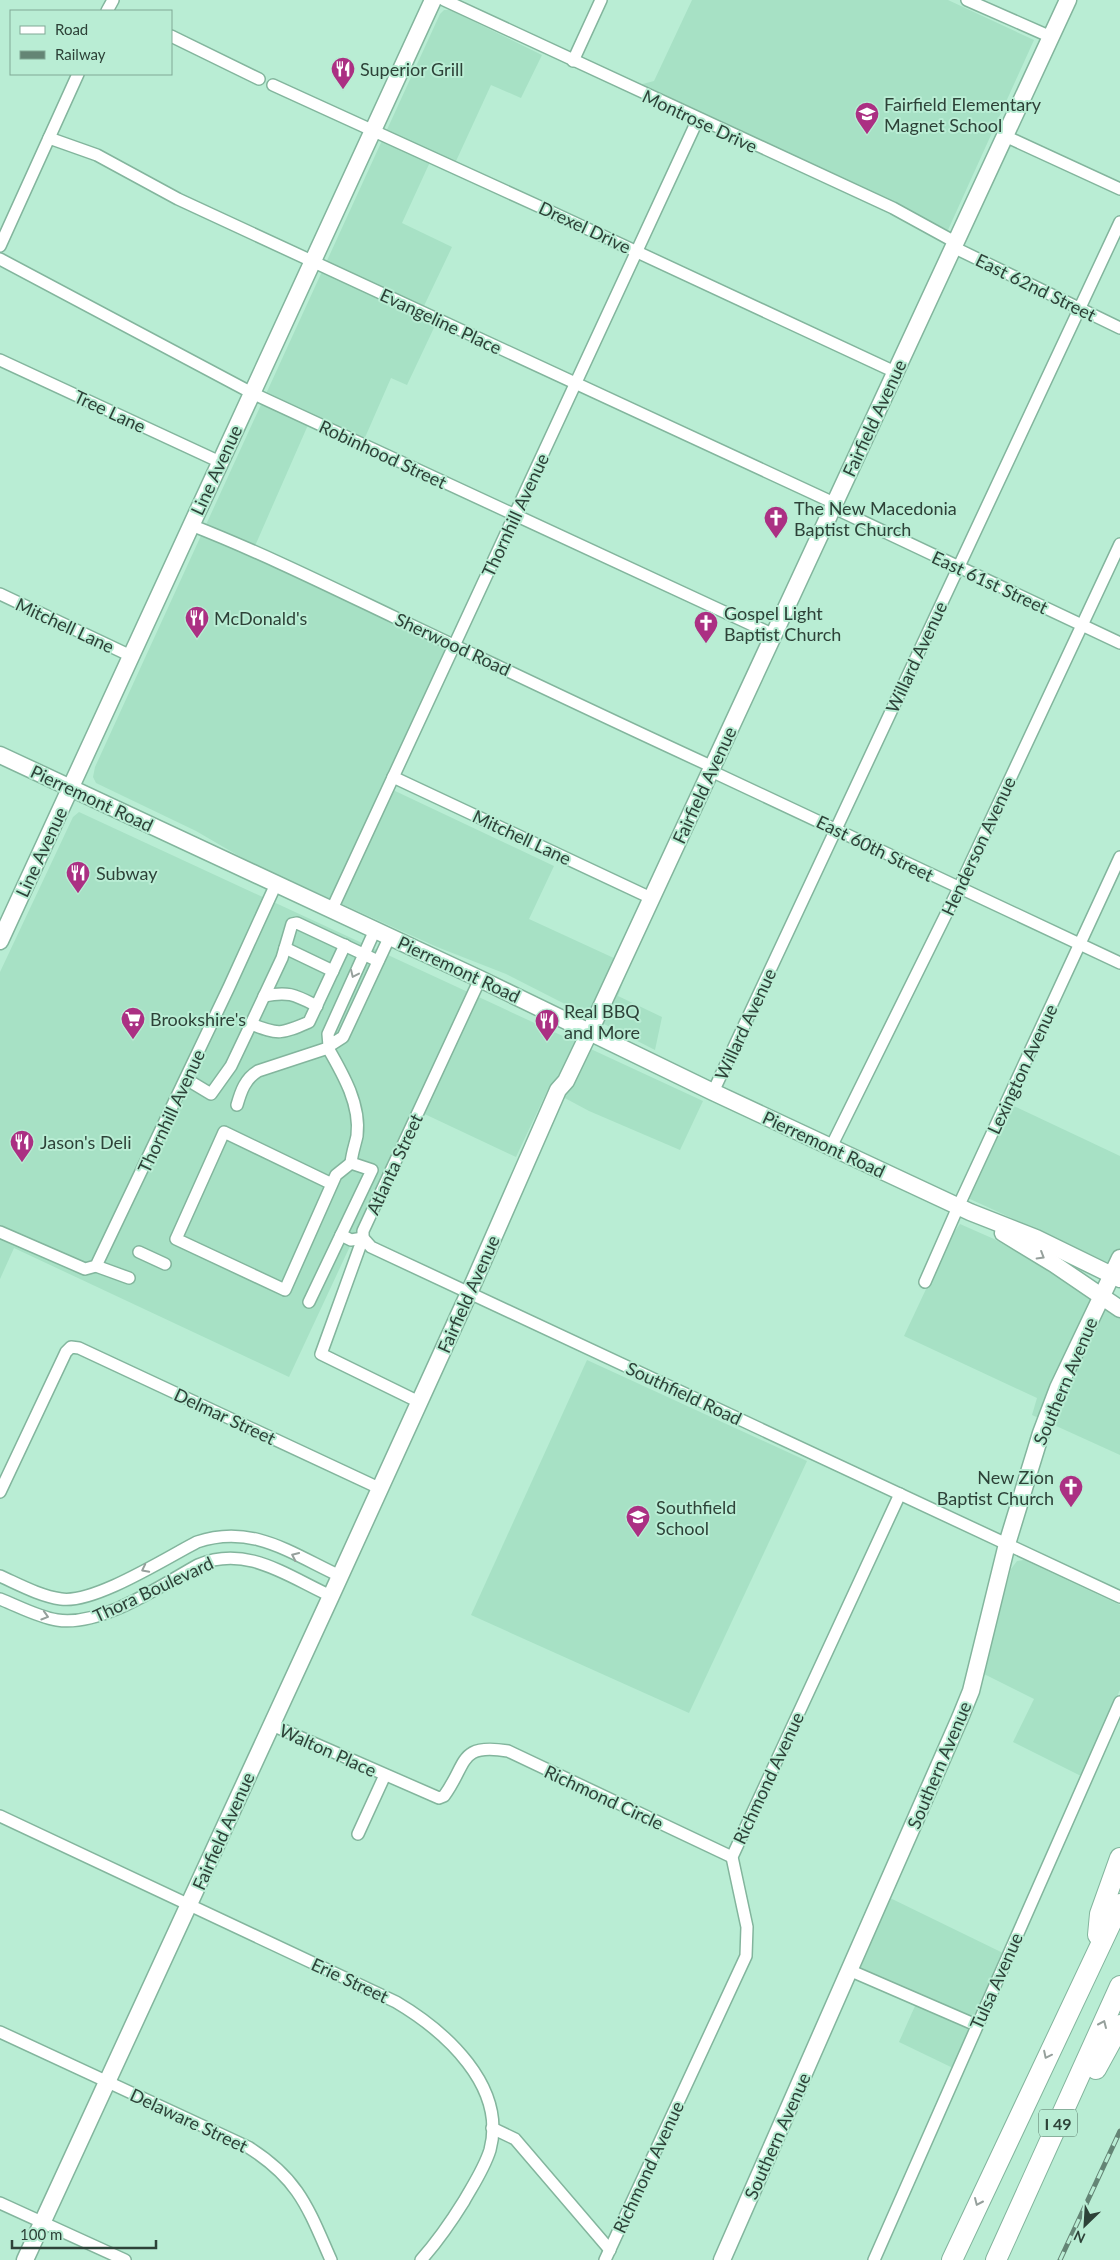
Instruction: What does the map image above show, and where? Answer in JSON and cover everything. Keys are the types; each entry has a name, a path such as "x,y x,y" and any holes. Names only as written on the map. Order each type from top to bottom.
{"highway":[{"path":"1095,1957 1100,1914 1120,1858"},
{"name":"I 49","path":"952,2260 1120,1904"},
{"name":"I 49","path":"996,2260 1120,1986"},
{"path":"1016,2216 1120,2025"}],"street":[{"name":"Line Avenue","path":"0,941 5,916 70,788 433,0"},
{"name":"Montrose Drive","path":"444,0 698,120 892,208 954,244"},
{"path":"573,61 601,0"},
{"path":"967,0 1051,36"},
{"name":"Fairfield Avenue","path":"25,2260 190,1905 517,1186 527,1173 560,1106 566,1081 1068,0"},
{"path":"172,36 259,79"},
{"path":"0,246 78,75"},
{"name":"Drexel Drive","path":"273,86 373,130 895,372"},
{"name":"Thornhill Avenue","path":"332,909 698,120"},
{"path":"1005,136 1120,189"},
{"name":"Evangeline Place","path":"49,138 97,155 151,186 833,505"},
{"name":"Willard Avenue","path":"713,1092 1120,222"},
{"name":"East 62nd Street","path":"954,244 1120,328"},
{"name":"Robinhood Street","path":"0,259 252,393 774,635"},
{"name":"Tree Lane","path":"0,360 220,462"},
{"name":"East 61st Street","path":"833,505 1120,644"},
{"name":"Sherwood Road","path":"191,525 263,554 505,668 577,705 712,769"},
{"name":"Henderson Avenue","path":"831,1147 959,888 1120,544"},
{"name":"Mitchell Lane","path":"0,594 131,656"},
{"name":"Pierremont Road","path":"0,755 480,978 713,1092 964,1209 1036,1238 1116,1276"},
{"name":"East 60th Street","path":"712,769 1120,963"},
{"name":"Mitchell Lane","path":"393,777 651,898"},
{"name":"Lexington Avenue","path":"925,1282 964,1209 1120,857"},
{"name":"Thornhill Avenue","path":"99,1261 276,884"},
{"path":"186,1079 211,1094 231,1066 285,948 292,924 297,923 378,961"},
{"path":"332,1184 224,1132 176,1239 285,1290 336,1175 351,1163 357,1136 357,1113 350,1090 328,1047 328,1034 363,954 382,933"},
{"path":"237,1105 242,1089 250,1076 258,1071 328,1047 342,1037 378,961 382,933"},
{"path":"251,1024 274,1033 288,1031 309,1022 345,945"},
{"path":"285,948 333,971"},
{"name":"Atlanta Street","path":"419,1402 321,1354 363,1238 363,1231 480,978"},
{"path":"264,996 282,992 291,993 317,1006"},
{"path":"309,1302 372,1170 351,1163"},
{"name":"Pierremont Road","path":"964,1209 1120,1309"},
{"path":"0,1232 85,1269 99,1261 129,1278"},
{"path":"341,1235 352,1240 363,1238"},
{"name":"Southfield Road","path":"363,1238 371,1247 1120,1597"},
{"path":"139,1252 165,1264"},
{"name":"Southern Avenue","path":"722,2260 971,1691 1007,1544 1049,1410 1102,1296 1116,1276 1120,1258"},
{"name":"Delmar Street","path":"0,1492 66,1352 71,1347 79,1348 379,1488"},
{"name":"Richmond Avenue","path":"607,2255 746,1956 747,1927 732,1857 900,1494"},
{"name":"Thora Boulevard","path":"0,1576 46,1596 62,1600 86,1598 198,1542 230,1534 262,1540 340,1576"},
{"name":"Thora Boulevard","path":"0,1598 57,1620 86,1620 107,1613 198,1565 227,1557 254,1561 331,1596"},
{"name":"Tulsa Avenue","path":"874,2260 1120,1702"},
{"name":"Walton Place","path":"272,1725 434,1797 442,1798 464,1761 473,1751"},
{"name":"Richmond Circle","path":"473,1751 486,1748 508,1751 732,1857"},
{"name":"Walton Place","path":"358,1834 385,1774"},
{"name":"Erie Street","path":"0,1816 396,2002 440,2032 474,2073 490,2106 492,2128 490,2150 473,2186 450,2223 421,2260"},
{"path":"849,1970 976,2026"},
{"name":"Delaware Street","path":"0,2032 248,2148 266,2159 283,2173 303,2199 331,2260"},
{"path":"492,2128 515,2139 607,2255"},
{"path":"0,2202 125,2260"}],"shaded area":[{"name":"Fairfield Elementary Magnet School","path":"692,0 948,0 1034,40 948,230 635,86 654,81"},
{"path":"444,10 450,10 542,55 521,98 491,85 451,172 430,162 402,223 452,247 423,308 440,315 407,385 391,378 360,449 308,425 251,555 458,652 393,790 554,866 529,919 629,965 618,996 662,1017 655,1050 506,974 437,947 251,863 196,831 96,783 93,777 95,767 440,14"},
{"path":"79,812 703,1101 680,1150 589,1111 548,1089 516,1157 414,1109 289,1377 14,1248 0,1279 0,972 73,817"},
{"path":"1001,1100 1120,1156 1120,1268 959,1194"},
{"path":"960,1224 994,1239 1078,1287 1120,1317 1120,1455 1032,1415 1037,1398 904,1336 950,1238"},
{"name":"Southfield School","path":"587,1360 807,1461 689,1713 471,1615"},
{"path":"1024,1560 1120,1605 1120,1690 1081,1776 1013,1742 1034,1699 982,1673 1011,1569 1017,1561"},
{"path":"888,1897 1003,1953 955,2069 899,2042 919,1997 861,1968 859,1963"}],"railway":[{"path":"1060,2260 1120,2131"}],"place":[{"name":"Superior Grill","path":"343,90"},
{"name":"Fairfield Elementary Magnet School","path":"867,135"},
{"name":"The New Macedonia Baptist Church","path":"776,539"},
{"name":"McDonald's","path":"197,639"},
{"name":"Gospel Light Baptist Church","path":"706,644"},
{"name":"Subway","path":"78,894"},
{"name":"Brookshire's","path":"133,1040"},
{"name":"Real BBQ and More","path":"547,1042"},
{"name":"Jason's Deli","path":"22,1163"},
{"name":"New Zion Baptist Church","path":"1071,1508"},
{"name":"Southfield School","path":"638,1538"}]}
